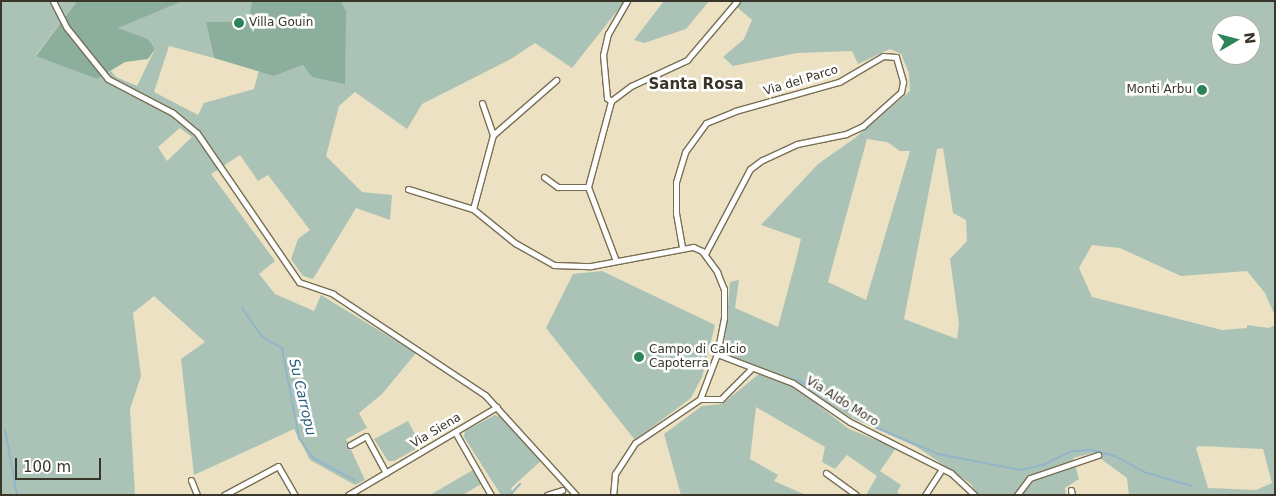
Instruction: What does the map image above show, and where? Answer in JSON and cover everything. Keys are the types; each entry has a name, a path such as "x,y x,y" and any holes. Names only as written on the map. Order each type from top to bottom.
{"street":[{"path":"53,1 66,28 108,80 174,113 197,133 298,282 334,294 414,346 497,407 576,495"},
{"path":"611,101 607,98 603,55 608,34 627,1"},
{"path":"616,261 588,187 611,101 631,86 686,60 737,1"},
{"name":"Via del Parco","path":"682,248 676,214 676,182 685,152 706,122 735,111 839,82 883,56 893,55 900,62 903,82 901,92 863,126 846,134 797,144 762,160 750,169 705,254"},
{"path":"473,209 493,135 556,80"},
{"path":"482,103 493,135"},
{"path":"544,177 558,187 588,187"},
{"path":"408,189 473,209 515,243 554,265 591,266 693,247 705,254 722,280 724,289 724,318 717,354 700,399"},
{"name":"Via Aldo Moro","path":"717,354 751,369 793,383 850,422 942,469 966,484 975,495"},
{"path":"613,495 616,474 635,443 700,399 722,399 751,369"},
{"name":"Via Siena","path":"348,495 497,407"},
{"path":"456,432 491,495"},
{"path":"350,445 366,436 386,473"},
{"path":"1017,495 1030,478 1098,455"},
{"path":"224,495 278,466 295,495"},
{"path":"925,495 942,469"},
{"path":"826,473 856,495"},
{"path":"191,480 195,494"},
{"path":"548,495 562,490"}],"green space":[{"path":"1,1 77,1 36,55 97,79 111,71 116,77 137,86 155,49 148,39 117,28 183,1 252,1 250,21 206,22 214,58 169,46 154,92 198,115 204,103 254,89 259,70 274,76 303,65 346,11 341,1 625,1 572,68 535,43 511,59 422,104 407,129 355,92 339,106 326,156 362,192 392,195 390,220 356,208 313,279 303,276 291,259 298,239 310,230 268,175 258,181 240,155 211,174 275,261 259,274 275,294 314,311 321,295 416,353 382,394 359,413 367,428 346,439 365,480 355,485 310,460 294,429 194,475 181,359 205,342 154,296 133,313 141,376 130,409 135,495 1,495","holes":["180,128 192,137 167,161 158,147"]},
{"path":"77,1 183,1 118,28 148,39 155,49 148,59 125,62 97,79 36,56"},
{"path":"252,1 341,1 346,11 345,84 312,77 303,65 274,76 214,58 206,22 249,21"},
{"path":"664,1 709,1 686,29 644,43 634,40"},
{"path":"730,1 1275,1 1275,316 1265,293 1247,271 1181,276 1120,248 1092,245 1079,268 1092,297 1222,330 1247,328 1247,325 1269,328 1275,325 1275,495 1129,495 1127,478 1093,453 1073,458 1079,479 1065,488 1066,495 978,495 971,484 917,447 850,417 794,380 728,356 724,350 730,282 739,280 735,308 778,327 797,256 801,239 761,225 818,164 855,138 910,91 909,73 901,54 890,49 858,64 852,51 797,53 733,66 723,57 744,39 752,20","holes":["867,139 887,142 900,151 910,151 866,300 828,282","943,148 953,213 966,220 967,241 950,259 959,324 957,339 904,319 937,149","1199,446 1263,449 1272,483 1256,490 1208,488 1196,448"]},
{"name":"Campo di Calcio Capoterra","path":"602,271 715,325 702,377 691,398 635,440 546,328 573,274"},
{"path":"759,374 793,386 849,429 896,448 880,471 901,485 897,492 901,495 866,495 877,476 847,455 835,469 822,462 825,447 756,407 750,459 778,475 774,481 806,495 681,495 664,434 702,406 722,404"},
{"path":"495,415 503,418 542,460 511,488 513,495 501,495 464,437 465,431"},
{"path":"408,421 421,446 394,461 388,461 374,439"},
{"path":"473,470 481,484 463,495 430,495"}],"waterway":[{"name":"Su Carropu","path":"242,308 262,337 282,348 299,438 313,458 354,480"},
{"path":"797,379 873,426 938,454 1021,470 1043,465 1072,451 1092,450 1115,456 1144,472 1192,486"},
{"path":"5,430 17,495"},
{"path":"510,495 520,484"}],"place":[{"name":"Villa Gouin","path":"239,23"},
{"name":"Monti Arbu","path":"1202,90"},
{"name":"Campo di Calcio Capoterra","path":"639,357"}],"district":[{"name":"Santa Rosa","path":"696,85"}]}
